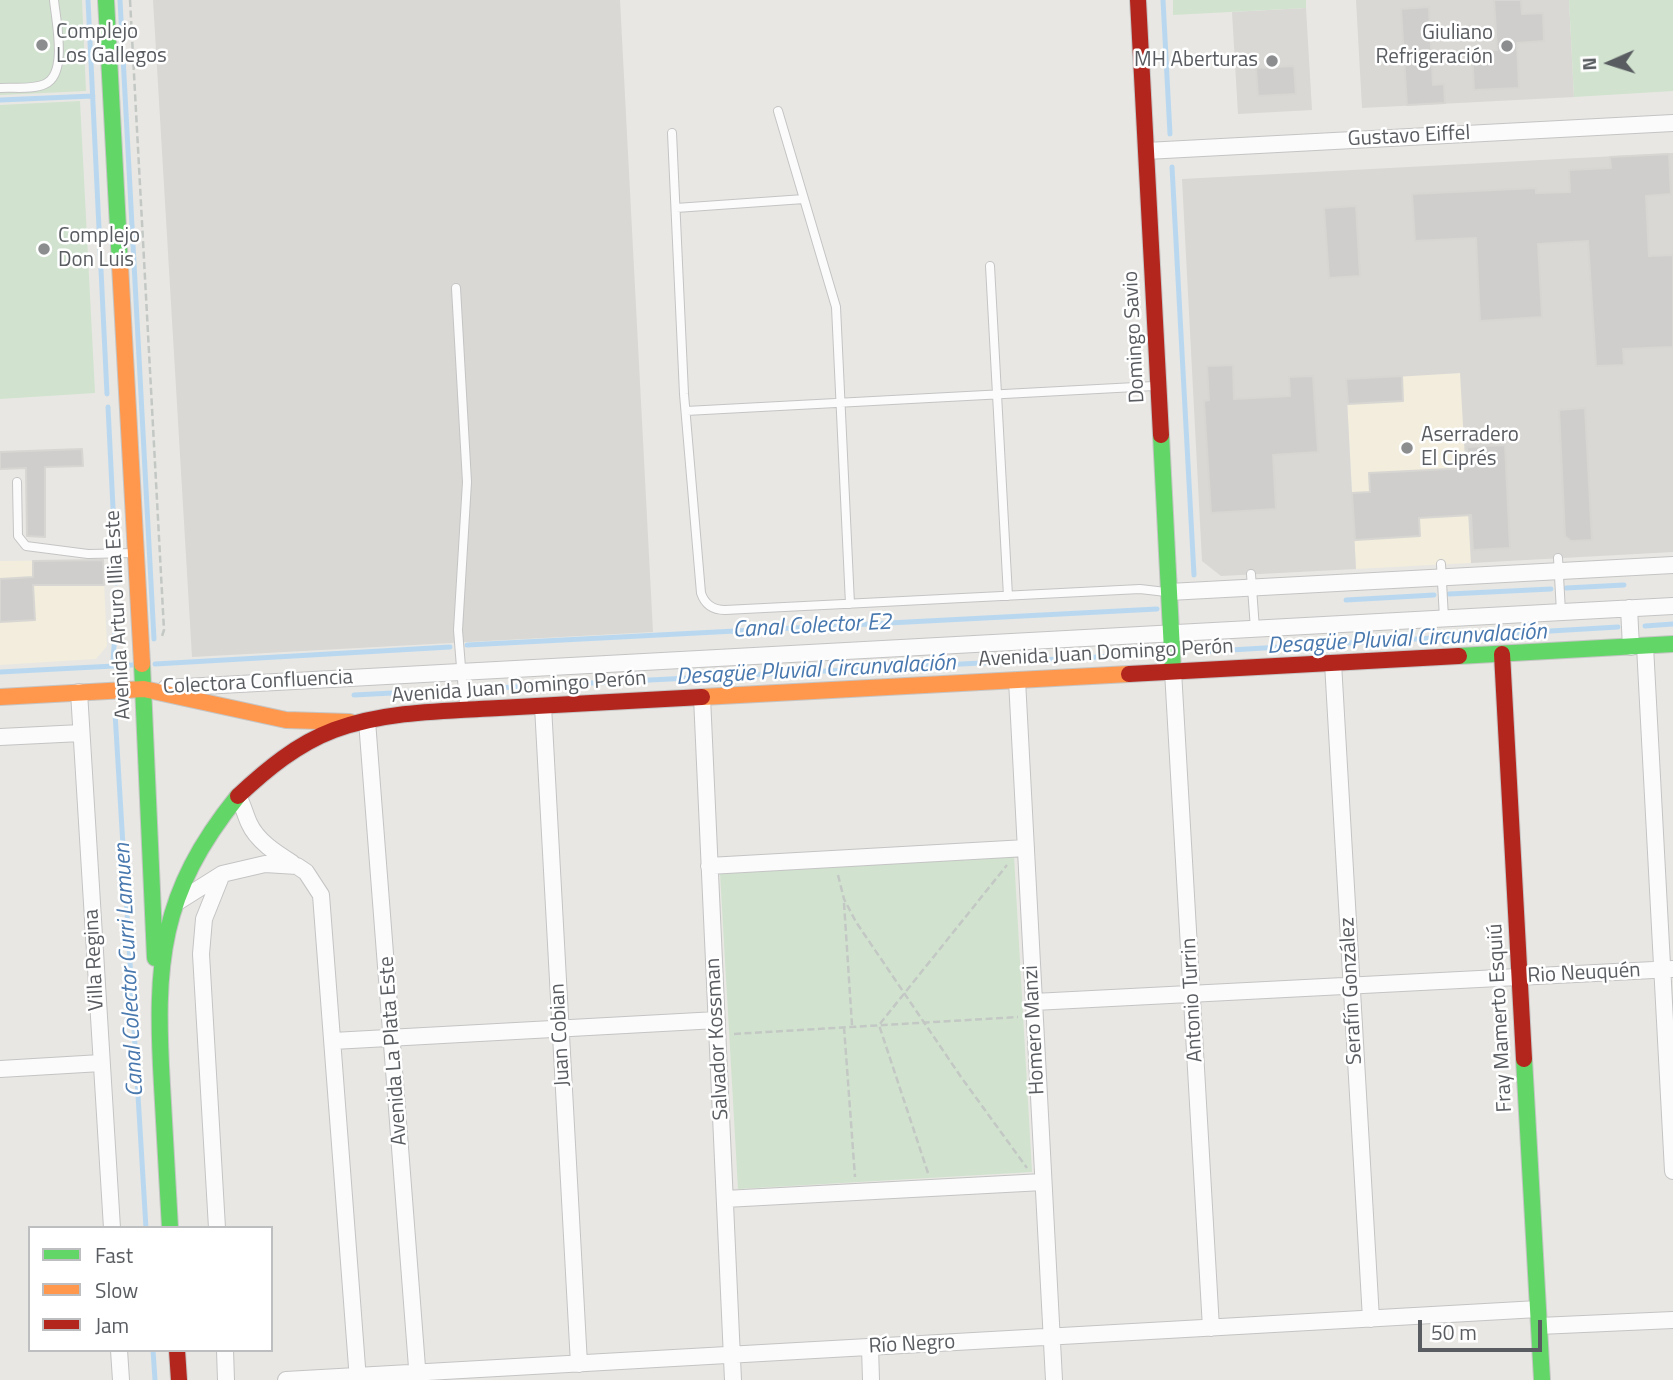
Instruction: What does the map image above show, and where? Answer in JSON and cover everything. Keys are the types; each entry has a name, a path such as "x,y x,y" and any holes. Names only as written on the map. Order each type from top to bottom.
{"main road":[{"name":"Avenida Arturo Illia Este","path":"106,0 142,650 170,1226"},
{"name":"Domingo Savio","path":"1138,0 1173,671"},
{"name":"Avenida Juan Domingo Perón","path":"0,697 144,689 286,720 367,722 465,710 1673,644"},
{"name":"Fray Mamerto Esquiú","path":"1502,654 1542,1380"},
{"path":"159,1034 163,949 174,904 193,859 220,817 238,796 275,762 333,731 367,722"},
{"path":"177,1352 179,1380"}],"street":[{"name":"Gustavo Eiffel","path":"1146,151 1673,123"},
{"path":"1169,592 1252,581 1649,560 1673,565"},
{"name":"Colectora Confluencia","path":"144,689 1673,606"},
{"path":"1629,608 1638,646 1668,970 1673,1171"},
{"name":"Serafín González","path":"1333,663 1371,1319"},
{"name":"Antonio Turrin","path":"1173,671 1211,1328"},
{"name":"Homero Manzi","path":"1017,680 1054,1380"},
{"name":"Villa Regina","path":"79,692 112,1226"},
{"name":"Salvador Kossman","path":"702,697 733,1380"},
{"name":"Juan Cobian","path":"543,706 579,1364"},
{"name":"Avenida La Plata Este","path":"367,722 418,1376"},
{"path":"0,737 81,733"},
{"path":"238,796 249,824 259,839 306,872 321,895 358,1378"},
{"path":"709,866 1026,848"},
{"path":"174,904 222,874 265,864 297,866"},
{"path":"217,1226 201,954 204,919 222,874"},
{"name":"Rio Neuquén","path":"1034,1002 1668,970"},
{"path":"333,1041 717,1020"},
{"path":"0,1069 102,1063"},
{"path":"725,1199 1043,1182"},
{"name":"Río Negro","path":"286,1380 418,1376 579,1364 1538,1309"},
{"path":"1539,1326 1673,1320"},
{"path":"870,1347 871,1380"},
{"path":"119,1352 121,1380"},
{"path":"225,1352 226,1380"}],"lane":[{"path":"0,88 43,85 56,73 58,57 54,0"},
{"path":"778,111 834,298 850,604"},
{"path":"672,133 686,411 701,593 706,603 720,610 1140,589 1169,592"},
{"path":"676,208 804,199"},
{"path":"990,267 1008,596"},
{"path":"456,288 467,482 458,624 465,710"},
{"path":"686,411 1158,386"},
{"path":"17,482 18,536 26,546 88,554 136,552"},
{"path":"1558,565 1561,612"},
{"path":"1441,571 1444,618"},
{"path":"1252,581 1255,629"}],"path":[{"path":"130,0 164,630 155,648 142,650"},
{"path":"997,863 1010,862"},
{"path":"1010,862 1011,875"},
{"path":"879,1025 1010,862"},
{"path":"838,871 844,900 853,1027"},
{"path":"844,900 924,1023 1027,1168"},
{"path":"734,1034 1018,1017"},
{"path":"879,1025 928,1173"},
{"path":"845,1027 855,1177"},
{"path":"1026,1154 1027,1168"},
{"path":"1014,1168 1027,1168"}],"shaded area":[{"path":"153,0 620,0 653,632 192,657"},
{"path":"1356,0 1569,0 1574,97 1362,108"},
{"name":"MH Aberturas","path":"1306,8 1312,110 1238,114 1232,12"},
{"path":"1673,153 1673,552 1471,563 1460,373 1346,380 1356,569 1221,576 1202,561 1182,179"},
{"name":"Aserradero El Ciprés","path":"1461,373 1471,563 1356,569 1346,379"},
{"path":"103,560 107,646 96,659 0,665 0,561"}],"green space":[{"name":"Complejo Los Gallegos","path":"0,0 82,0 86,91 0,95"},
{"path":"1173,0 1306,0 1306,8 1173,15"},
{"path":"1569,0 1673,0 1673,91 1574,97"},
{"name":"Complejo Don Luis","path":"80,101 95,393 0,399 0,105"},
{"path":"1014,856 1032,1172 738,1189 720,873"}],"building":[{"path":"1494,0 1521,0 1522,14 1543,13 1544,41 1517,43 1519,88 1474,90 1472,51 1497,50"},
{"path":"1429,7 1433,85 1444,84 1445,103 1407,105 1401,9"},
{"path":"1294,66 1296,94 1258,96 1256,68"},
{"path":"1669,154 1671,194 1646,196 1649,256 1673,255 1673,347 1623,349 1624,365 1596,366 1588,241 1538,244 1542,317 1480,321 1476,238 1415,241 1412,194 1536,188 1536,193 1570,192 1569,170 1611,168 1610,157"},
{"path":"1356,206 1360,276 1329,278 1324,208"},
{"path":"1233,365 1234,399 1290,396 1289,377 1313,376 1318,452 1273,455 1276,509 1211,513 1204,401 1209,400 1207,366"},
{"path":"1402,376 1403,401 1348,404 1346,379"},
{"path":"1585,408 1592,540 1571,541 1565,536 1559,410"},
{"path":"1505,445 1510,548 1473,550 1471,515 1419,518 1420,536 1355,540 1352,493 1370,492 1369,473 1469,468 1467,447"},
{"path":"82,449 83,466 45,467 45,537 27,536 26,468 0,469 0,452"},
{"path":"103,560 104,585 33,585 35,620 0,622 0,579 33,577 33,561"}],"waterway":[{"name":"Canal Colector Curri Lamuen","path":"88,0 107,394"},
{"path":"120,0 154,639"},
{"path":"1163,0 1170,134"},
{"path":"0,100 93,96"},
{"path":"1172,167 1194,575"},
{"name":"Canal Colector Curri Lamuen","path":"108,407 115,548"},
{"name":"Canal Colector Curri Lamuen","path":"116,561 116,583"},
{"name":"Canal Colector E2","path":"1566,588 1624,585"},
{"name":"Canal Colector E2","path":"1449,594 1551,589"},
{"name":"Canal Colector E2","path":"1346,600 1434,595"},
{"name":"Canal Colector Curri Lamuen","path":"113,662 117,600"},
{"name":"Canal Colector E2","path":"467,645 1157,609"},
{"name":"Desagüe Pluvial Circunvalación","path":"1645,626 1673,624"},
{"name":"Desagüe Pluvial Circunvalación","path":"1197,652 1618,627"},
{"name":"Canal Colector E2","path":"155,664 450,647"},
{"name":"Desagüe Pluvial Circunvalación","path":"475,689 1156,654"},
{"name":"Canal Colector E2","path":"0,672 133,665"},
{"name":"Desagüe Pluvial Circunvalación","path":"354,695 450,690"},
{"name":"Canal Colector Curri Lamuen","path":"115,713 146,1226"},
{"name":"Canal Colector Curri Lamuen","path":"153,1352 155,1380"}],"traffic: fast":[{"path":"106,0 120,265"},
{"path":"1161,435 1173,671"},
{"path":"1459,656 1673,644"},
{"path":"142,664 155,958"},
{"path":"170,1226 160,1042 162,966 177,898 192,865 238,796"},
{"path":"1524,1059 1542,1380"}],"traffic: slow":[{"path":"120,265 142,664"},
{"path":"702,697 1129,674"},
{"path":"0,697 144,689 286,720 350,722"}],"traffic: jam":[{"path":"1138,0 1161,435"},
{"path":"1502,654 1524,1059"},
{"path":"1129,674 1459,656"},
{"path":"238,796 271,767 307,742 334,730 374,719 436,711 702,697"},
{"path":"177,1352 179,1380"}],"place":[{"name":"Complejo Los Gallegos","path":"42,45"},
{"name":"Giuliano Refrigeración","path":"1507,46"},
{"name":"MH Aberturas","path":"1272,61"},
{"name":"Complejo Don Luis","path":"44,249"},
{"name":"Aserradero El Ciprés","path":"1407,448"}]}
